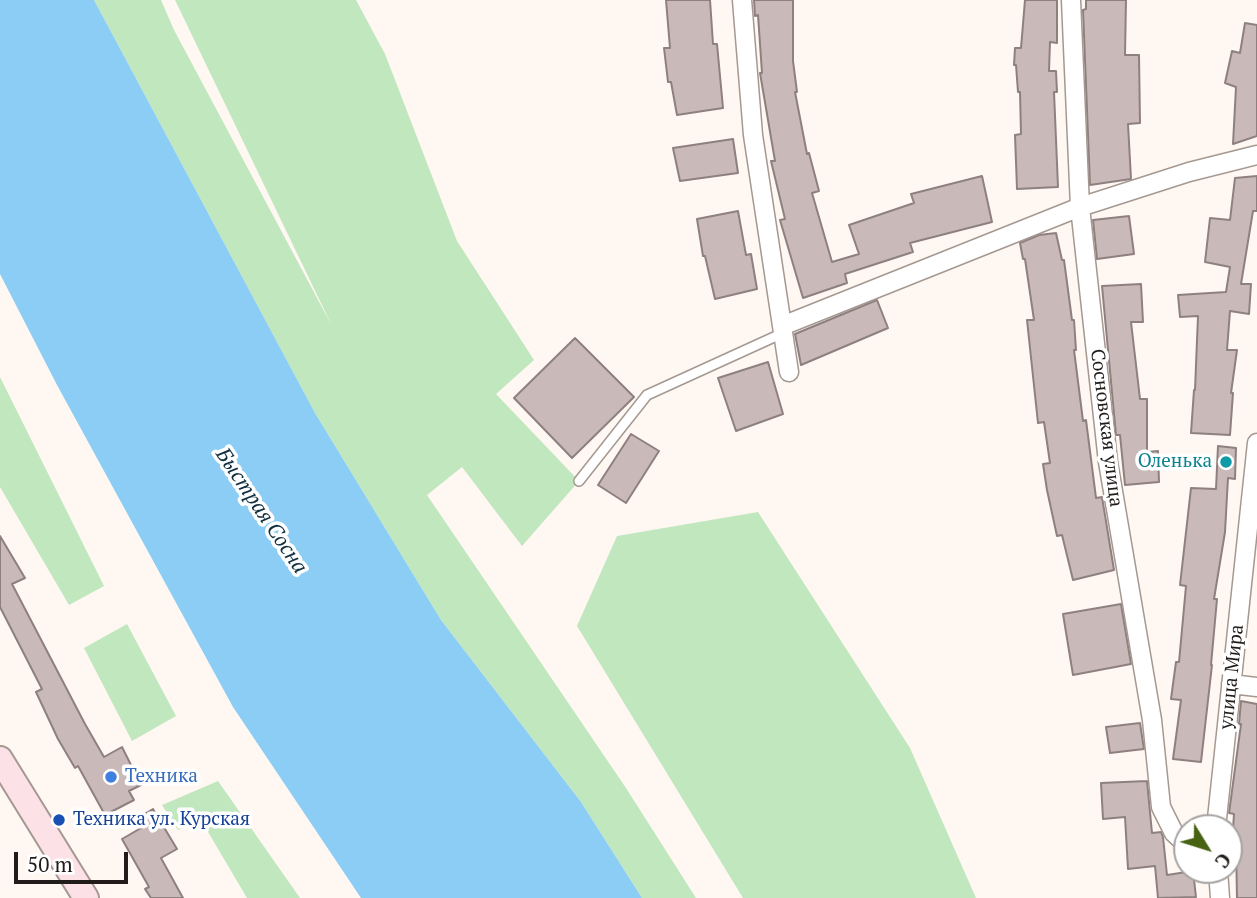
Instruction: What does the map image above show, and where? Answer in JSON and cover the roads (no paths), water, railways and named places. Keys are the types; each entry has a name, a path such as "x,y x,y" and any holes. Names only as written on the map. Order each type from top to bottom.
{"street":[{"path":"742,0 753,135 789,372"},
{"name":"Сосновская улица","path":"1071,0 1080,206 1108,462 1152,720 1161,807 1173,829"},
{"path":"783,329 1080,206 1189,172 1257,155"},
{"name":"улица Мира","path":"1217,814 1257,443"},
{"path":"1231,684 1257,687"},
{"path":"0,759 86,898"}],"lane":[{"path":"579,481 647,395 783,329"}],"water":[{"name":"Быстрая Сосна","path":"0,0 94,0 315,413 441,620 581,802 642,898 361,898 233,707 57,385 0,274"}],"place":[{"name":"Оленька","path":"1226,462"},
{"name":"Техника","path":"111,777"},
{"name":"Техника ул. Курская","path":"59,820"}]}
